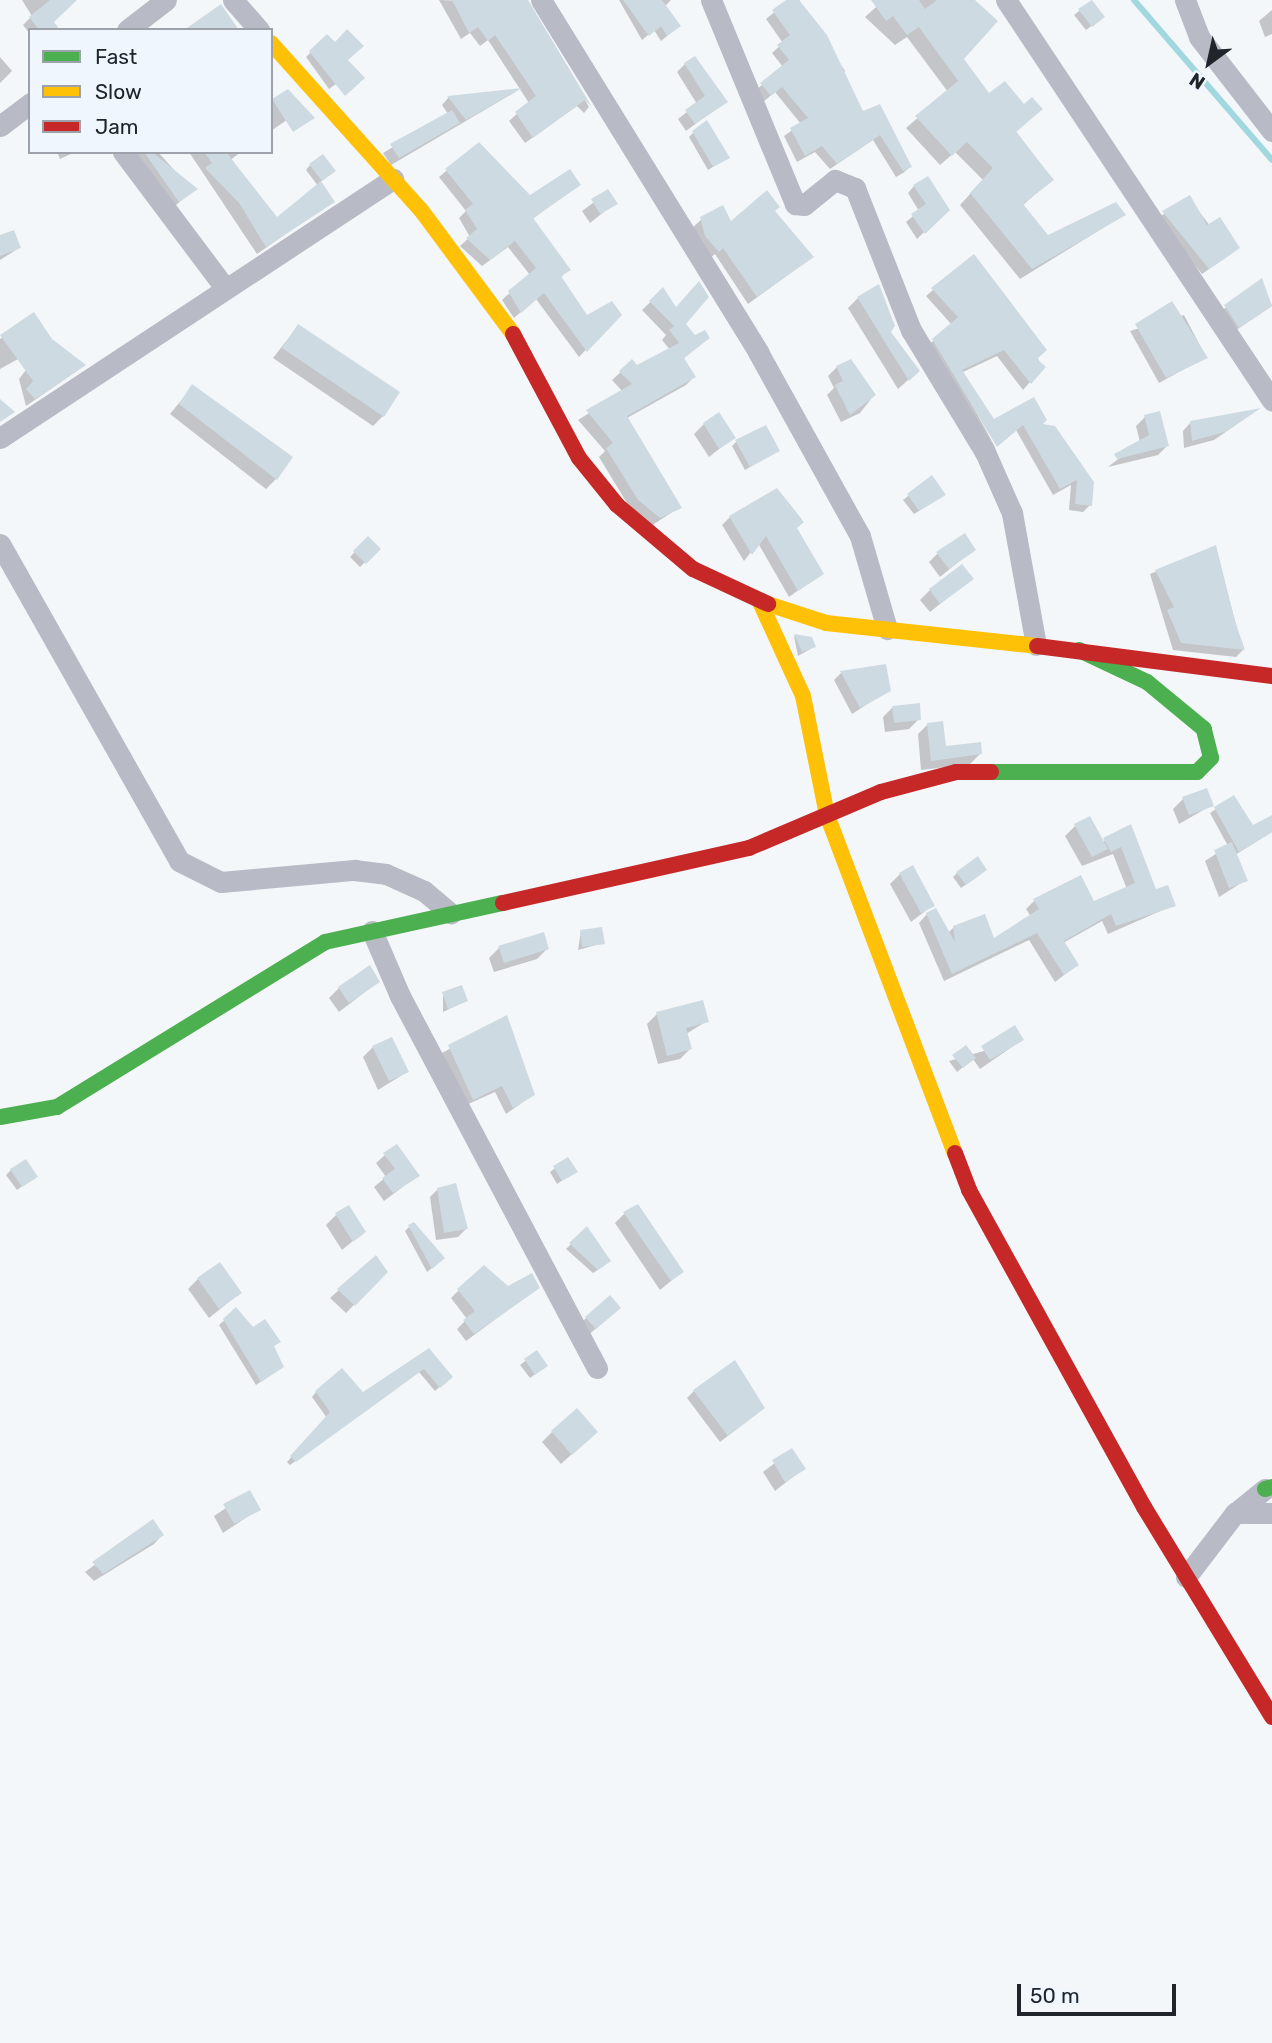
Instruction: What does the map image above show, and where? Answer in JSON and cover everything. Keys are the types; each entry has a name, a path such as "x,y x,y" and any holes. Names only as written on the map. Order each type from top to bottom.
{"street":[{"path":"233,0 257,28"},
{"path":"541,0 758,352 860,536 887,629"},
{"path":"711,0 795,204 804,205 835,180 855,188 911,330 985,452 1012,513 1037,645"},
{"path":"1006,0 1272,401"},
{"path":"1185,0 1199,37 1272,131"},
{"path":"129,28 159,2"},
{"path":"273,45 393,179 499,308 579,458 617,505 694,569 760,602 826,623 1037,645 1272,676"},
{"path":"0,126 28,105"},
{"path":"125,154 226,289"},
{"path":"0,438 393,179"},
{"path":"0,544 179,861 221,882 354,870 386,874 424,891 451,914"},
{"path":"760,602 803,696 827,815 969,1190 1186,1577 1272,1717"},
{"path":"0,1117 57,1107 325,942 749,848 827,815 956,772 1197,772 1211,758 1204,729 1147,682 1079,650"},
{"path":"372,931 400,996 597,1368"},
{"path":"1186,1577 1235,1513 1269,1488"},
{"path":"1235,1513 1272,1513"}],"building":[{"path":"50,0 77,0 54,22 58,28 37,28 29,17"},
{"path":"452,0 528,0 592,107 585,100 533,138 515,112 536,96 495,35 488,41 478,27 469,33"},
{"path":"623,0 662,0 681,26 667,36 661,26 649,36"},
{"path":"786,0 799,0 827,35 863,111 880,104 912,167 903,171 880,135 837,164 822,146 805,156 790,128 808,118 782,87 771,96 760,83 789,60 777,45 790,35 772,10"},
{"path":"871,0 919,0 925,9 937,0 975,0 998,21 964,59 989,93 1005,81 1024,104 1032,97 1043,109 1016,132 1054,180 1023,204 1048,235 1116,202 1126,215 1032,269 970,193 993,168 967,142 952,156 915,116 958,81 919,27 907,35 893,16 886,21"},
{"path":"1092,0 1105,17 1092,27 1078,9"},
{"path":"221,4 238,28 187,28"},
{"path":"347,29 364,46 348,60 365,78 345,96 309,51 327,34 335,42"},
{"path":"695,56 728,102 695,124 685,110 705,96 684,63"},
{"path":"522,88 466,120 447,96"},
{"path":"288,89 315,118 293,132 273,98"},
{"path":"452,110 460,123 399,158 390,144"},
{"path":"707,120 730,158 713,167 692,131"},
{"path":"479,142 530,195 570,169 581,185 533,218 571,270 561,276 587,315 612,301 622,315 587,352 544,293 521,313 508,291 536,268 515,241 490,260 466,238 477,229 465,210 473,204 445,169"},
{"path":"145,154 154,154 198,189 179,202"},
{"path":"205,154 228,154 277,217 321,181 335,202 266,247 239,203 205,168 212,163"},
{"path":"323,154 336,171 322,181 309,164"},
{"path":"928,176 950,210 925,234 911,214 926,204 913,185"},
{"path":"608,189 618,204 600,214 591,199"},
{"path":"767,190 780,207 775,211 814,257 757,297 723,248 719,252 705,236 700,217 723,205 731,221"},
{"path":"1190,195 1207,225 1220,217 1240,248 1209,269 1162,211"},
{"path":"14,230 21,248 0,256 0,235"},
{"path":"974,254 1047,350 1037,359 1046,367 1031,384 1004,350 962,370 994,419 1034,397 1047,420 1043,424 1055,426 1094,482 1092,506 1075,504 1077,480 1060,489 1023,425 997,447 932,339 958,317 931,288"},
{"path":"1262,278 1272,306 1239,328 1224,305"},
{"path":"699,281 709,297 686,324 695,335 705,330 710,338 684,358 696,377 627,416 682,508 660,518 638,500 606,448 613,443 586,410 632,384 619,371 632,359 637,365 679,343 669,330 674,326 649,301 663,287 676,307"},
{"path":"879,284 895,326 891,332 920,371 909,381 857,297"},
{"path":"1172,301 1208,358 1166,378 1135,324"},
{"path":"34,312 52,339 86,365 35,399 26,389 33,381 0,335"},
{"path":"298,324 400,392 384,417 282,348"},
{"path":"851,359 876,395 850,415 835,385 843,381 836,366"},
{"path":"192,384 293,457 277,480 179,404"},
{"path":"0,399 15,412 0,422"},
{"path":"1261,408 1225,432 1192,441 1190,421"},
{"path":"1160,411 1169,446 1117,459 1114,454 1149,435 1144,415"},
{"path":"719,412 736,438 719,449 703,423"},
{"path":"766,425 780,451 750,467 735,440"},
{"path":"932,475 946,495 919,511 907,494"},
{"path":"777,488 804,522 797,528 824,574 798,591 766,536 752,555 729,516"},
{"path":"965,533 976,550 949,569 936,552"},
{"path":"368,536 381,549 366,564 353,551"},
{"path":"1216,545 1245,650 1181,643 1167,610 1174,607 1155,570"},
{"path":"962,564 974,579 940,604 929,589"},
{"path":"794,634 812,637 816,647 802,652"},
{"path":"886,664 891,691 860,708 840,671"},
{"path":"920,703 921,720 894,723 892,706"},
{"path":"943,721 946,746 981,742 982,754 931,761 927,723"},
{"path":"1207,788 1214,806 1189,815 1182,797"},
{"path":"1234,795 1253,825 1272,815 1272,832 1239,852 1214,807"},
{"path":"1090,816 1108,849 1092,857 1074,824"},
{"path":"1131,824 1156,889 1168,885 1176,906 1116,926 1111,914 1064,941 1079,965 1064,975 1037,933 952,974 926,913 936,908 955,942 953,926 985,914 994,938 1039,909 1033,899 1081,875 1094,901 1135,883 1121,847 1111,852 1103,838"},
{"path":"1232,842 1248,881 1229,888 1214,850"},
{"path":"978,856 987,870 966,885 956,872"},
{"path":"913,865 935,906 921,913 899,873"},
{"path":"602,927 605,944 582,947 580,930"},
{"path":"544,932 549,949 504,963 498,946"},
{"path":"370,965 380,982 349,1003 338,987"},
{"path":"462,985 468,1001 448,1009 442,992"},
{"path":"703,1000 709,1022 686,1028 692,1049 667,1056 656,1012"},
{"path":"507,1015 535,1095 513,1108 502,1086 473,1100 448,1045"},
{"path":"1015,1025 1024,1040 990,1060 981,1046"},
{"path":"392,1037 409,1072 389,1081 372,1046"},
{"path":"966,1045 976,1058 963,1068 952,1055"},
{"path":"397,1144 420,1176 393,1193 382,1178 395,1169 383,1153"},
{"path":"568,1157 578,1172 562,1181 553,1166"},
{"path":"26,1159 38,1177 22,1187 10,1169"},
{"path":"456,1183 468,1229 444,1233 437,1188"},
{"path":"638,1204 684,1272 671,1281 623,1212"},
{"path":"349,1205 366,1232 353,1242 335,1213"},
{"path":"414,1222 445,1258 432,1269 408,1225"},
{"path":"587,1226 611,1261 598,1270 569,1243"},
{"path":"376,1255 388,1272 355,1306 337,1289"},
{"path":"220,1262 242,1293 219,1309 197,1278"},
{"path":"484,1265 508,1286 532,1273 540,1288 474,1334 463,1320 475,1311 457,1289"},
{"path":"610,1295 621,1308 596,1329 585,1317"},
{"path":"236,1307 253,1327 265,1319 281,1342 274,1346 284,1367 261,1382 223,1319"},
{"path":"429,1348 453,1377 440,1388 424,1369 296,1462 290,1456 330,1412 315,1391 342,1368 363,1392"},
{"path":"537,1350 548,1366 535,1375 524,1359"},
{"path":"735,1360 765,1408 728,1436 693,1390"},
{"path":"577,1408 598,1432 572,1455 551,1431"},
{"path":"792,1448 806,1469 785,1482 772,1460"},
{"path":"250,1490 261,1510 234,1524 223,1504"},
{"path":"153,1519 164,1535 103,1574 92,1562"}],"waterway":[{"path":"1134,0 1272,160"}],"traffic: fast":[{"path":"991,772 1197,772 1211,758 1204,729 1147,682 1079,650"},
{"path":"0,1117 57,1107 325,942 503,903"},
{"path":"1265,1489 1272,1487"}],"traffic: slow":[{"path":"273,45 421,210 513,334"},
{"path":"760,602 803,696 827,815 955,1153"},
{"path":"768,604 826,623 1037,646"}],"traffic: jam":[{"path":"513,334 579,458 617,505 693,569 768,604"},
{"path":"1037,646 1272,676"},
{"path":"503,903 749,848 881,792 956,772 991,772"},
{"path":"955,1153 969,1190 1144,1507 1272,1717"}]}
